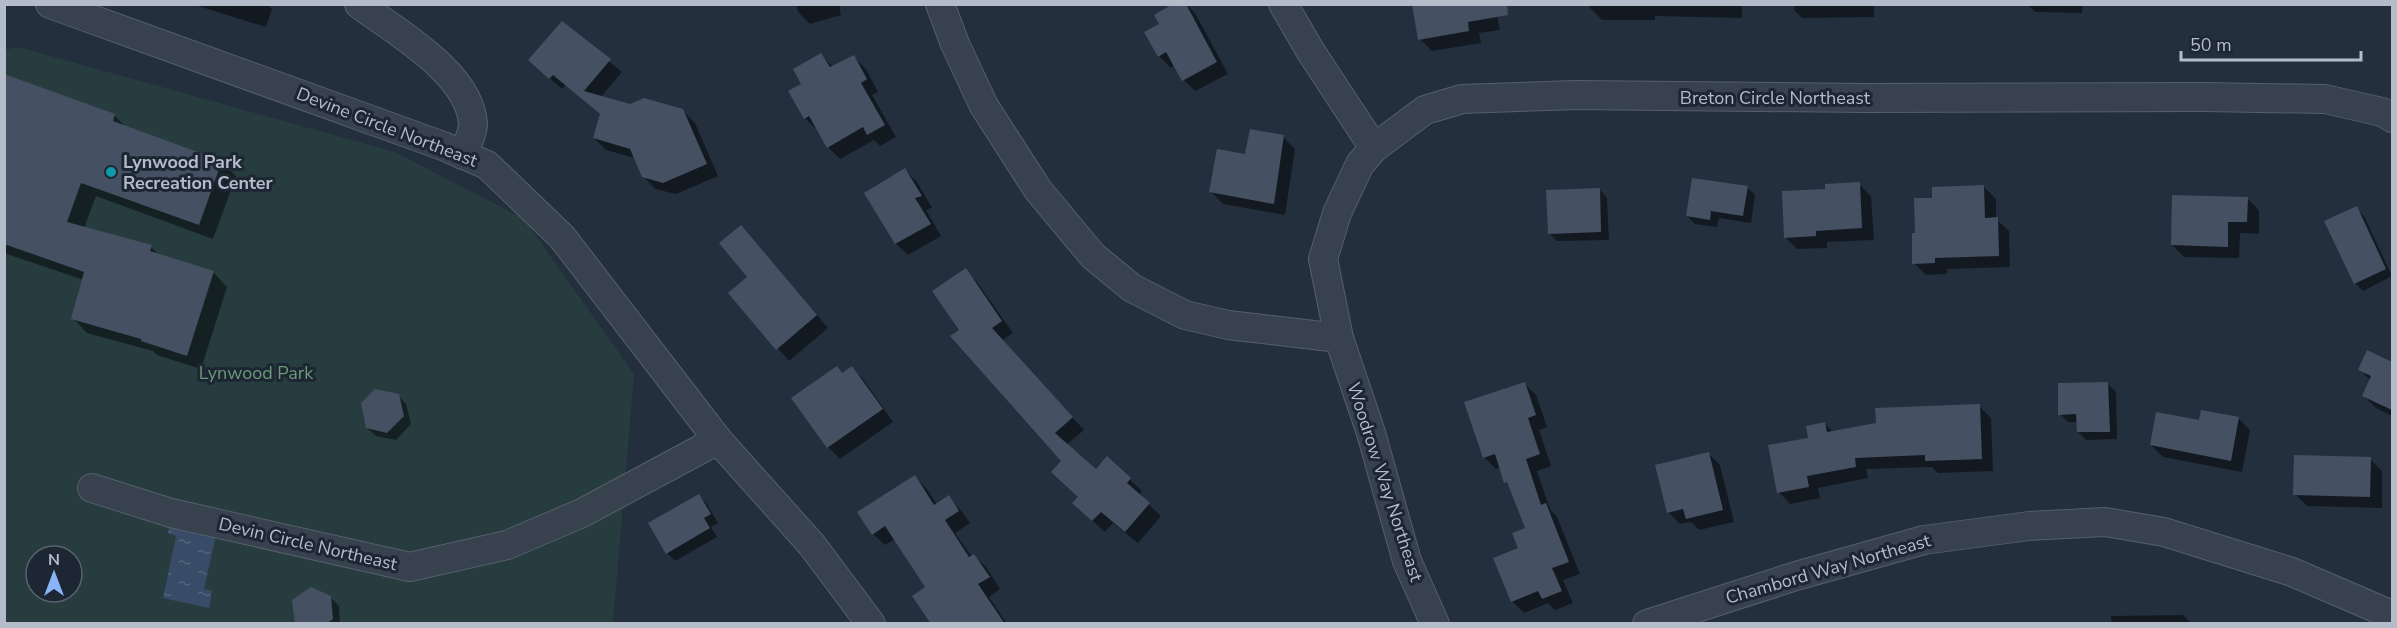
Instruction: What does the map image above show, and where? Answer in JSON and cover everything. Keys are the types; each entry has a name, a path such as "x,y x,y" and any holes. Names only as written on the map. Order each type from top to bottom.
{"street":[{"name":"Devine Circle Northeast","path":"50,4 487,165 562,237 718,440 812,545 871,624"},
{"path":"359,4 443,67 468,99 473,126 463,155"},
{"path":"939,4 984,106 1038,190 1093,256 1132,288 1185,315 1228,325 1339,339"},
{"path":"1283,4 1311,52 1374,148"},
{"name":"Breton Circle Northeast","path":"1339,339 1323,259 1337,213 1360,164 1374,148 1425,110 1462,99 1576,95 1864,99 2204,97 2325,99 2382,112 2392,118"},
{"name":"Woodrow Way Northeast","path":"1339,339 1371,433 1407,561 1435,624"},
{"name":"Devin Circle Northeast","path":"92,488 171,513 410,567 507,545 582,513 718,440"},
{"name":"Chambord Way Northeast","path":"1647,624 1796,576 1924,540 2029,526 2105,522 2164,532 2292,572 2392,615"}],"green space":[{"name":"Lynwood Park","path":"18,47 395,152 524,219 634,374 613,623 5,623 4,50"}],"water":[{"path":"171,517 218,526 204,589 212,591 209,608 163,598 176,536 168,533"}],"building":[{"path":"1173,4 1186,4 1217,62 1182,81 1166,52 1158,57 1144,32 1159,24 1154,15"},
{"path":"1412,4 1507,4 1508,15 1468,22 1469,31 1418,40"},
{"path":"562,21 611,59 584,91 630,104 644,98 683,109 707,164 663,183 642,177 630,149 593,138 600,114 553,75 549,79 528,60"},
{"path":"821,53 830,67 854,55 867,79 861,83 885,125 867,135 863,127 827,148 809,116 804,119 788,91 801,84 793,69"},
{"name":"Lynwood Park Recreation Center","path":"4,74 115,114 113,121 222,161 199,225 81,183 67,222 152,245 150,251 214,271 187,356 141,341 141,339 71,319 84,272 4,244"},
{"path":"1250,129 1284,135 1274,204 1209,192 1217,149 1245,154"},
{"path":"905,168 922,196 915,198 931,224 895,244 864,193"},
{"path":"1692,178 1748,186 1743,216 1711,211 1710,220 1686,216"},
{"path":"1860,182 1862,228 1816,231 1816,236 1784,238 1782,191 1825,189 1825,184"},
{"path":"1984,185 1985,218 1998,217 1999,256 1935,258 1935,263 1912,264 1912,233 1915,233 1914,198 1932,198 1932,187"},
{"path":"1600,188 1601,232 1548,234 1546,190"},
{"path":"2172,195 2248,197 2247,222 2228,222 2228,247 2171,245"},
{"path":"2357,206 2386,269 2354,284 2324,221"},
{"path":"741,225 817,315 776,350 728,293 747,277 719,243"},
{"path":"966,268 1002,321 992,328 1073,417 1055,433 1096,469 1107,456 1131,478 1127,483 1150,503 1125,532 1101,512 1092,521 1072,503 1078,497 1051,472 1061,461 950,336 959,330 932,291"},
{"path":"2367,350 2392,362 2392,410 2362,396 2371,376 2358,370"},
{"path":"837,366 842,373 852,366 883,409 827,448 791,398"},
{"path":"1525,382 1536,415 1528,418 1540,454 1526,459 1541,505 1546,503 1569,562 1552,568 1562,591 1542,599 1538,591 1511,602 1493,558 1518,548 1512,533 1525,528 1507,482 1504,483 1495,454 1483,458 1464,402"},
{"path":"2108,382 2110,432 2077,432 2076,414 2058,415 2058,383"},
{"path":"375,389 399,394 404,416 387,433 366,428 361,403"},
{"path":"1980,404 1982,459 1925,461 1925,455 1855,458 1856,467 1807,476 1809,487 1777,493 1768,445 1808,438 1806,426 1825,422 1827,432 1876,423 1875,408"},
{"path":"2201,410 2239,417 2231,461 2150,445 2156,412 2199,420"},
{"path":"1709,452 1723,510 1686,519 1683,509 1667,513 1655,465"},
{"path":"2294,455 2371,457 2370,497 2293,495"},
{"path":"915,475 934,505 949,495 959,511 945,520 969,557 974,554 990,577 978,584 1005,624 931,624 912,596 925,587 885,526 872,535 857,512"},
{"path":"699,494 711,514 704,518 710,528 666,554 648,523"},
{"path":"311,587 331,596 333,619 326,624 295,624 292,600"}],"place":[{"name":"Lynwood Park Recreation Center","path":"111,172"}]}
